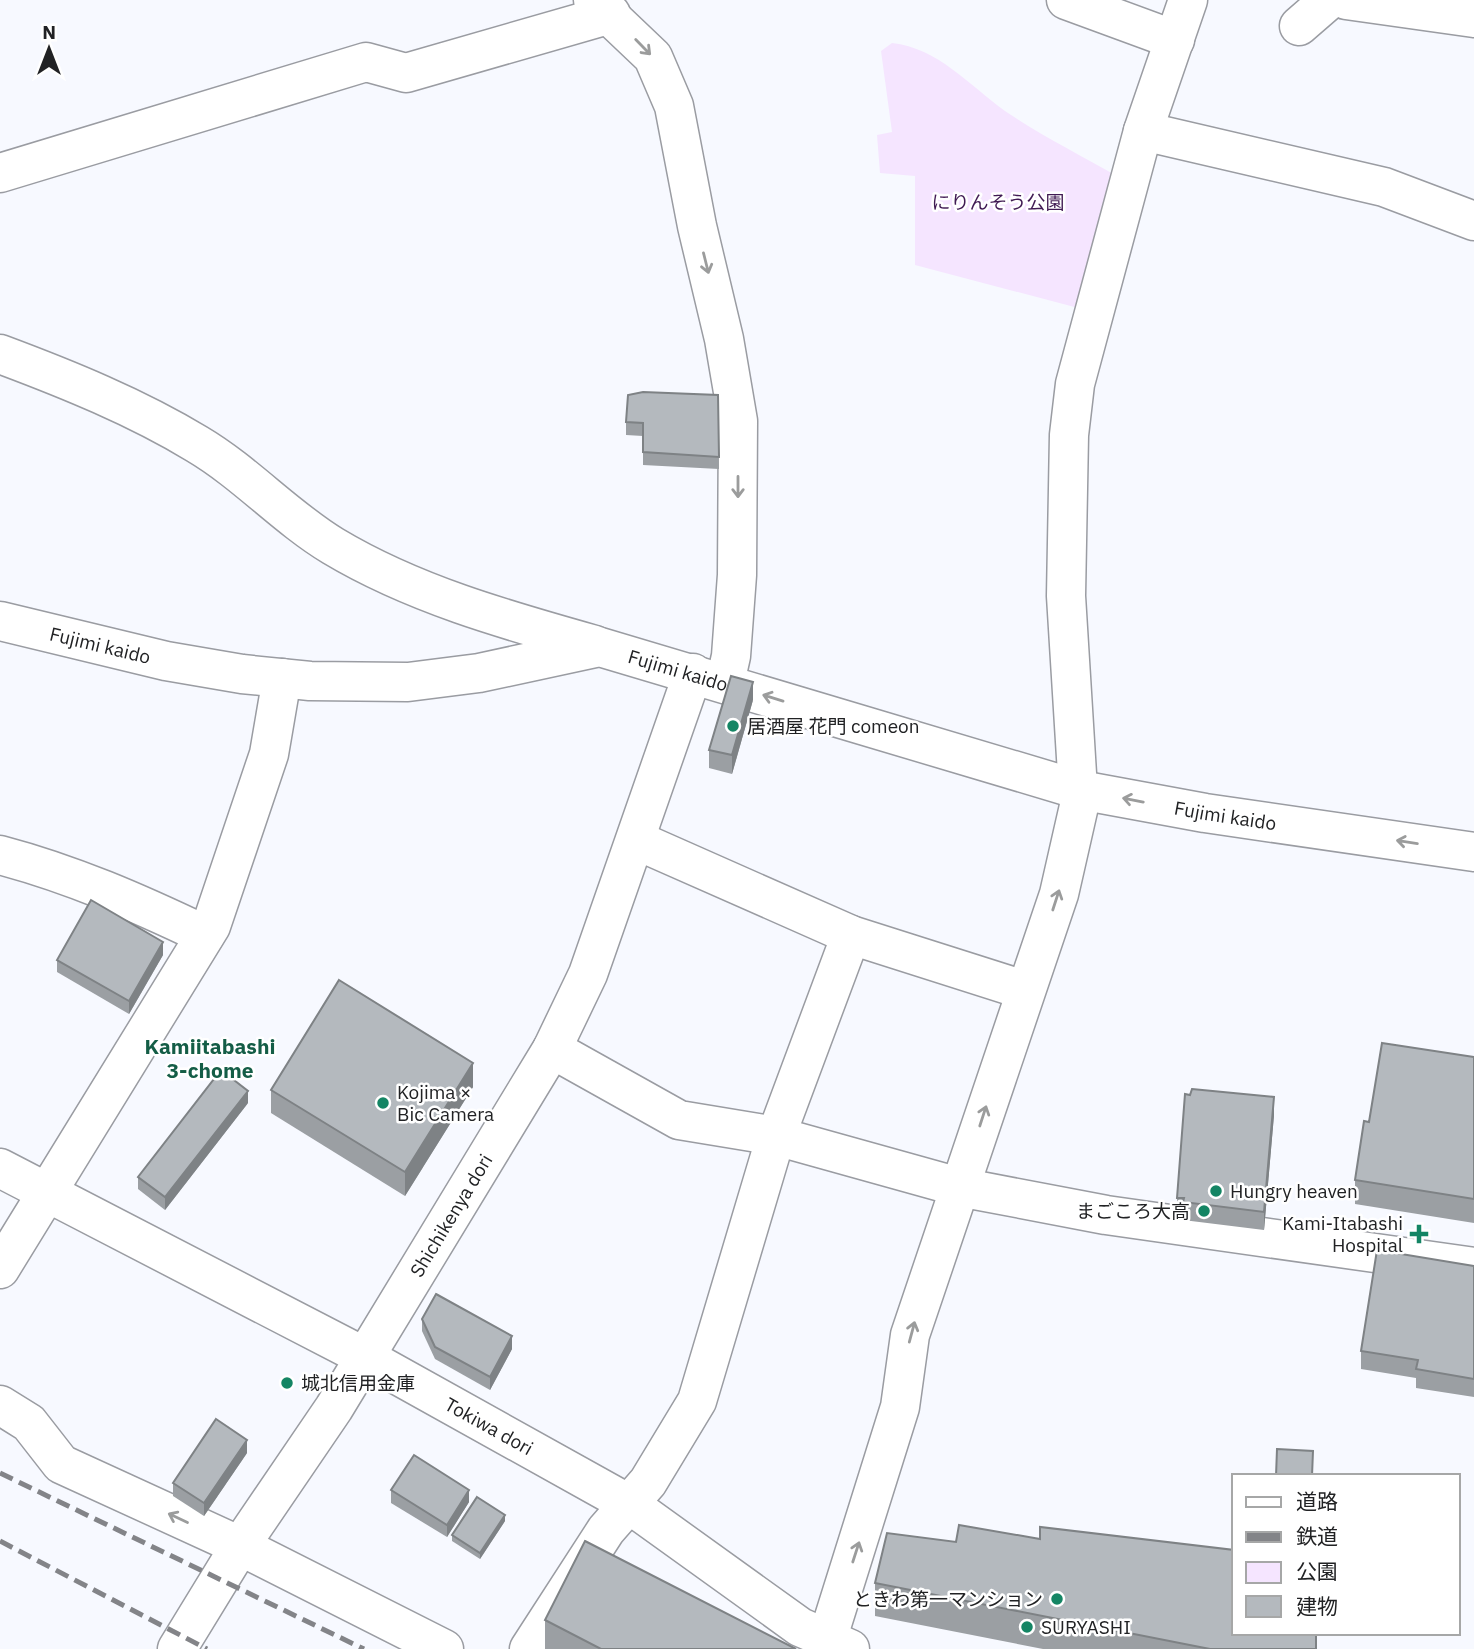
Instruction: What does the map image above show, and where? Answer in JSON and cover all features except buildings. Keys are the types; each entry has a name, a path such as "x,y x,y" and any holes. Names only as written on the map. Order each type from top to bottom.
{"street":[{"path":"1066,0 1175,40"},
{"path":"839,1644 900,1407 910,1335 1024,990 1059,894 1080,790 1066,596 1069,435 1075,384 1143,131 1188,0"},
{"path":"1299,26 1329,0"},
{"path":"1346,0 1474,18"},
{"path":"0,173 366,62 406,73 601,4"},
{"name":"Shichikenya dori","path":"177,1649 240,1546 365,1357 552,1049 588,974 636,840 709,678 731,656 737,575 738,421 724,339 697,226 674,106 653,57 601,4"},
{"path":"1143,131 1384,187 1474,221"},
{"path":"0,354 55,374 199,445 332,545 402,581 508,621 600,647"},
{"name":"Fujimi kaido","path":"0,621 166,661 282,678 402,683 479,673 600,647 1080,790 1205,814 1474,852"},
{"path":"0,1269 211,926 269,754 282,678"},
{"path":"636,840 851,935 1024,990"},
{"path":"0,855 59,871 128,898 205,935"},
{"path":"529,1649 607,1530 648,1482 697,1401 776,1136 851,935"},
{"path":"552,1049 679,1120 776,1136 959,1187 1105,1215 1474,1266"},
{"name":"Tokiwa dori","path":"0,1168 365,1357 629,1504 800,1627 839,1644"},
{"path":"0,1405 29,1423 61,1464 240,1546 444,1649"}],"green space":[{"name":"にりんそう公園","path":"892,43 909,46 938,60 1018,120 1117,176 1082,309 915,265 915,176 880,173 877,135 892,132 881,51"}],"railway":[{"path":"0,1473 364,1649"},
{"path":"0,1541 207,1649"}],"place":[{"name":"居酒屋 花門 comeon","path":"733,726"},
{"name":"Kojima × Bic Camera","path":"383,1103"},
{"name":"Hungry heaven","path":"1216,1191"},
{"name":"まごころ大高","path":"1204,1211"},
{"name":"Kami-Itabashi Hospital","path":"1419,1234"},
{"name":"城北信用金庫","path":"287,1383"},
{"name":"ときわ第一マンション","path":"1057,1599"},
{"name":"SURYASHI","path":"1027,1627"}],"district":[{"name":"Kamiitabashi 3-chome","path":"210,1058"}]}
